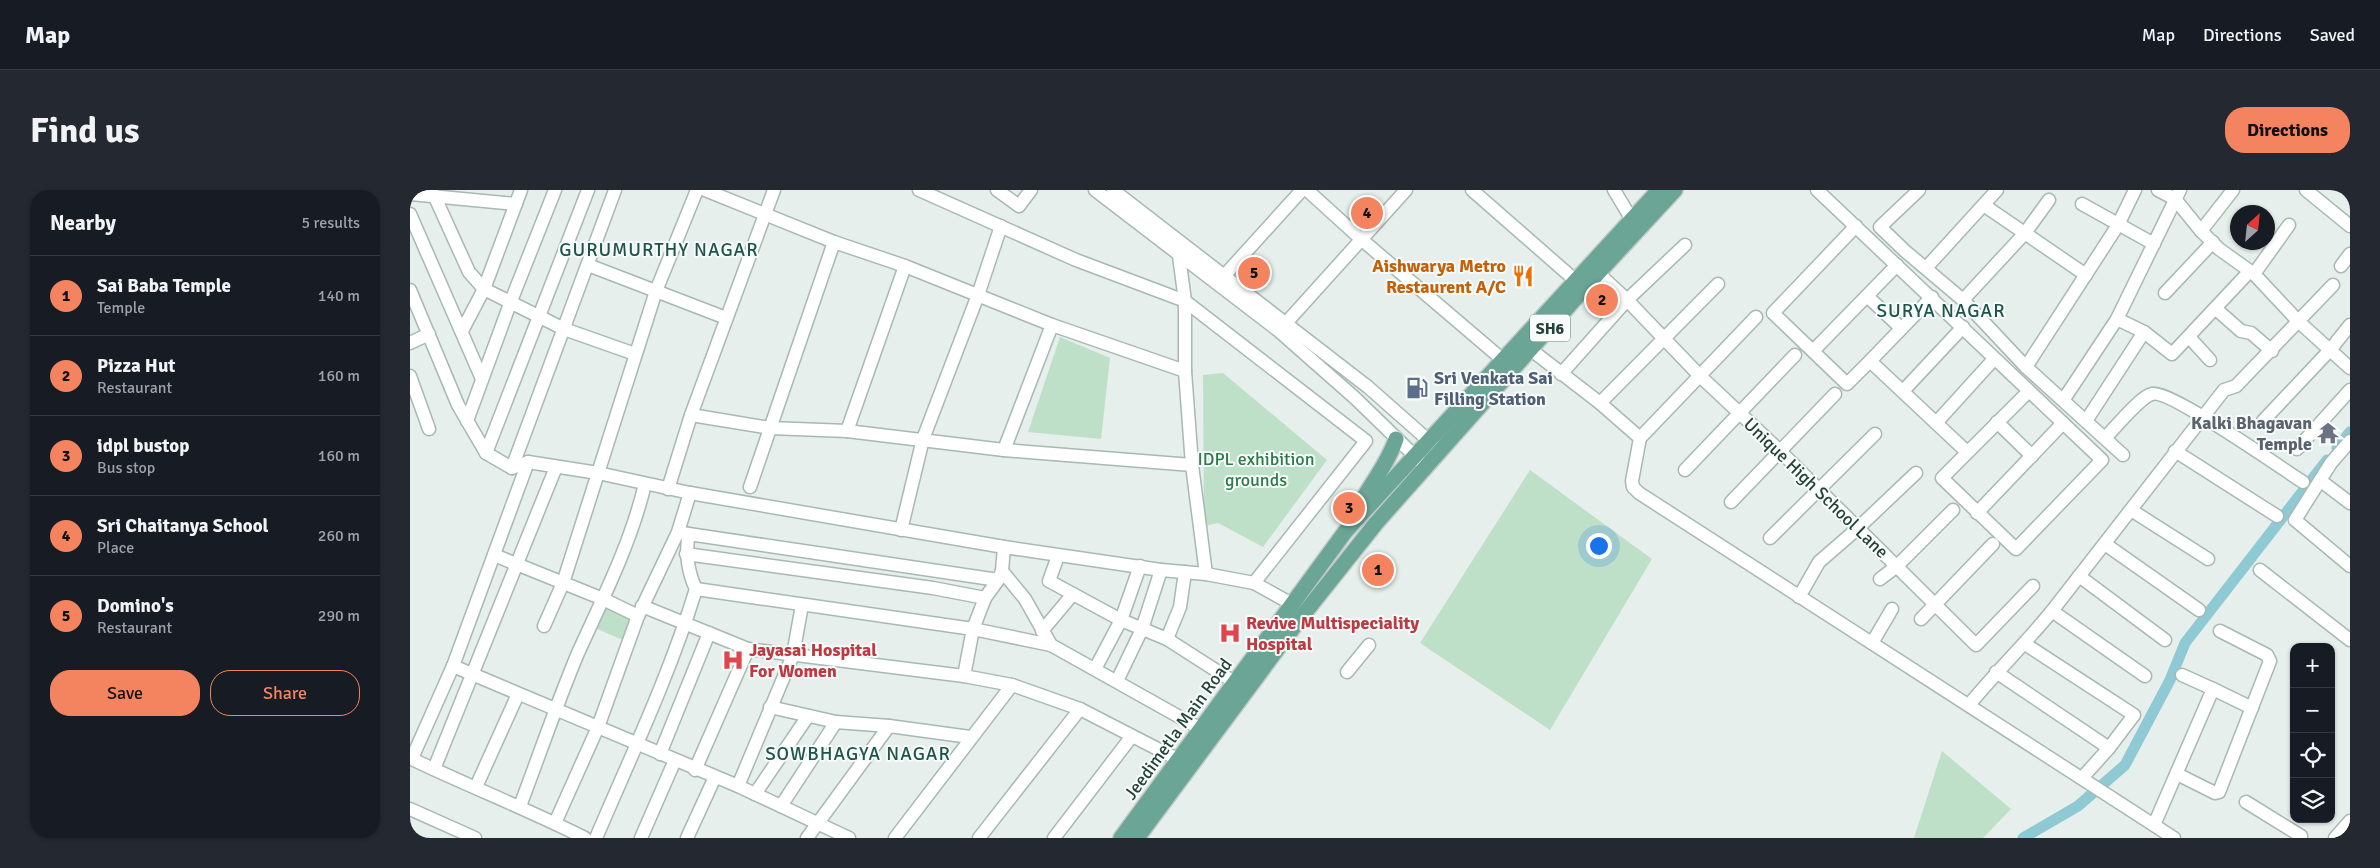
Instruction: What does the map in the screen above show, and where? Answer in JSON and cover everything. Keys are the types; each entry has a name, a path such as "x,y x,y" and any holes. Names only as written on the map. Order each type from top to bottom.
{"main road":[{"name":"Jeedimetla Main Road","path":"1121,838 1345,532 1659,190"},
{"name":"Jeedimetla Main Road","path":"1137,838 1299,620 1377,522 1598,273 1675,190"},
{"path":"1345,532 1366,492 1387,463 1396,439"}],"street":[{"path":"462,331 484,289 521,190"},
{"path":"467,421 511,301 555,190"},
{"path":"486,453 588,190"},
{"path":"512,468 615,190"},
{"path":"544,626 563,583 656,291 697,190"},
{"path":"705,190 834,242 905,266 1052,325 1185,371"},
{"path":"668,489 691,415 774,190"},
{"path":"919,190 1076,260 1185,301 1366,441 1254,583"},
{"path":"997,190 1019,206 1030,190"},
{"path":"1095,190 1278,331 1355,398 1413,456 1426,466"},
{"path":"1113,190 1368,387 1440,450"},
{"path":"1224,276 1302,190"},
{"path":"1307,190 1361,239 1503,360"},
{"path":"1286,323 1406,190"},
{"path":"1472,190 1576,282"},
{"path":"1614,190 1632,220"},
{"path":"1817,190 2102,460 2016,549 1942,478 2029,391"},
{"path":"1920,190 1880,227 1963,300 2026,367 2064,399 2123,454"},
{"path":"1926,268 1985,206 1997,190"},
{"path":"2026,367 2118,225 2135,190"},
{"path":"2158,190 2178,195 2201,231 2251,273 2299,322 2350,368"},
{"path":"2201,231 2232,190"},
{"path":"2306,190 2350,226"},
{"path":"410,194 516,204"},
{"path":"2064,399 2117,318 2178,195"},
{"path":"434,196 469,272 484,289 511,301 564,330 635,354"},
{"path":"1963,300 2025,233 2049,200"},
{"path":"2082,204 2154,244"},
{"path":"1985,206 2086,275"},
{"path":"410,214 482,379"},
{"path":"2117,318 2144,332 2172,354 2251,273 2289,225"},
{"path":"901,530 924,439 978,295 1001,226"},
{"path":"1856,226 1773,313 1847,384 1932,297"},
{"path":"750,487 834,242"},
{"path":"2165,294 2213,242"},
{"path":"1561,374 1627,300 1685,245"},
{"path":"2341,266 2350,254"},
{"path":"1179,256 1185,301 1185,371 1192,465 1206,574"},
{"path":"588,265 726,318"},
{"path":"1813,351 1897,265"},
{"path":"847,431 905,266"},
{"name":"Unique High School Lane","path":"1598,273 1627,300 1700,376 1780,451 1857,529 1976,644 2033,586"},
{"path":"1600,404 1718,284"},
{"path":"1968,704 1996,672 2025,644 2224,390 2236,386 2272,351 2333,285"},
{"path":"410,290 430,334 458,405 467,421 486,453 512,468"},
{"path":"1867,296 1901,328"},
{"path":"2216,309 2241,331 2251,334 2272,351"},
{"path":"1756,317 1640,438 1633,472 1633,487 1799,597 2174,838"},
{"path":"1004,450 1052,325"},
{"path":"2262,421 2330,350 2350,325"},
{"path":"1903,391 1963,327"},
{"path":"2086,421 2144,332"},
{"path":"410,342 430,334"},
{"path":"2189,337 2210,360"},
{"path":"1530,350 1600,404 1640,438"},
{"path":"1685,470 1795,355"},
{"path":"1936,423 1994,359"},
{"path":"1870,361 1967,452"},
{"path":"410,376 429,429"},
{"path":"2297,449 2350,390"},
{"path":"2104,438 2147,395 2153,393 2164,395 2202,416 2303,482"},
{"path":"1731,502 1835,394"},
{"path":"691,415 770,428 847,431 1004,450 1192,465"},
{"path":"1997,422 2032,456"},
{"path":"1977,513 2063,423"},
{"path":"1770,538 1875,434"},
{"path":"2350,441 2330,463 2321,481 2294,520 2350,566"},
{"path":"2175,451 2219,481 2277,516"},
{"path":"512,468 528,462 598,473 690,493 1058,556 1206,574 1254,583 1292,604"},
{"path":"528,462 453,666 414,752 414,760 520,806 585,838"},
{"path":"434,769 556,467"},
{"path":"1799,597 1819,562 1916,473"},
{"path":"2321,481 2350,503"},
{"path":"520,806 578,655 638,512 645,484"},
{"path":"596,838 684,625 696,589 686,554 684,533 690,493"},
{"path":"1880,579 1896,566 1953,510"},
{"path":"2131,510 2208,559"},
{"path":"684,533 1000,576 1025,600 1052,645"},
{"path":"555,823 598,727 640,611 684,533"},
{"path":"1921,619 1936,606 1992,544"},
{"path":"2105,544 2199,610"},
{"path":"964,676 973,629 985,598 1000,576 1004,547"},
{"path":"686,554 934,588 985,598"},
{"path":"494,555 603,599 708,633 748,649 964,676 1012,685 1080,709 1179,760"},
{"path":"1058,556 1049,581 1121,620 1167,639 1234,682"},
{"path":"1095,669 1121,620 1140,566"},
{"path":"1117,681 1142,629 1161,570"},
{"path":"2260,570 2350,640"},
{"path":"1167,639 1180,608 1185,572"},
{"path":"2079,576 2165,640"},
{"path":"696,589 973,629 1052,645 1201,729"},
{"path":"1042,631 1073,594"},
{"path":"738,786 793,655 802,605"},
{"path":"1872,644 1892,609"},
{"path":"2052,610 2145,676"},
{"path":"2177,774 2217,793 2252,708 2270,658 2220,631"},
{"path":"660,754 708,633"},
{"path":"2025,644 2134,715 2109,748 2082,778"},
{"path":"1348,672 1369,645"},
{"path":"695,770 748,649"},
{"path":"453,666 695,770 738,786 849,838"},
{"path":"1996,672 2109,748"},
{"path":"2182,675 2252,708"},
{"path":"895,838 970,737 1012,685"},
{"path":"2154,825 2213,689"},
{"path":"476,787 518,694"},
{"path":"770,707 836,722 889,726 970,737"},
{"path":"980,838 1080,709"},
{"path":"755,794 808,716"},
{"path":"781,806 836,722"},
{"path":"806,838 889,726"},
{"path":"1054,838 1132,736"},
{"path":"641,838 675,760"},
{"path":"691,837 715,777"},
{"path":"2246,802 2303,833"},
{"path":"410,809 476,838"},
{"path":"2335,838 2350,821"}],"green space":[{"path":"1060,337 1110,358 1101,439 1028,432"},
{"name":"IDPL exhibition grounds","path":"1223,373 1327,460 1263,547 1218,523 1204,526 1203,375"},
{"path":"1530,470 1652,559 1550,730 1420,643"},
{"path":"604,605 633,618 623,640 595,628"},
{"path":"1942,751 2011,809 1983,838 1914,838"}],"waterway":[{"path":"2337,448 2350,432"},
{"path":"2023,838 2078,806 2125,765 2170,680 2185,643 2327,460"}],"place":[{"name":"Sri Chaitanya School","path":"1367,213"},
{"name":"Domino's","path":"1254,273"},
{"name":"Aishwarya Metro Restaurent A/C","path":"1523,276"},
{"name":"Pizza Hut","path":"1602,300"},
{"name":"Sri Venkata Sai Filling Station","path":"1417,388"},
{"name":"Kalki Bhagavan Temple","path":"2328,433"},
{"name":"idpl bustop","path":"1349,508"},
{"name":"Sai Baba Temple","path":"1378,570"},
{"name":"Revive Multispeciality Hospital","path":"1230,633"},
{"name":"Jayasai Hospital For Women","path":"733,660"}],"district":[{"name":"GURUMURTHY NAGAR","path":"659,249"},
{"name":"SURYA NAGAR","path":"1941,310"},
{"name":"SOWBHAGYA NAGAR","path":"858,753"}]}
